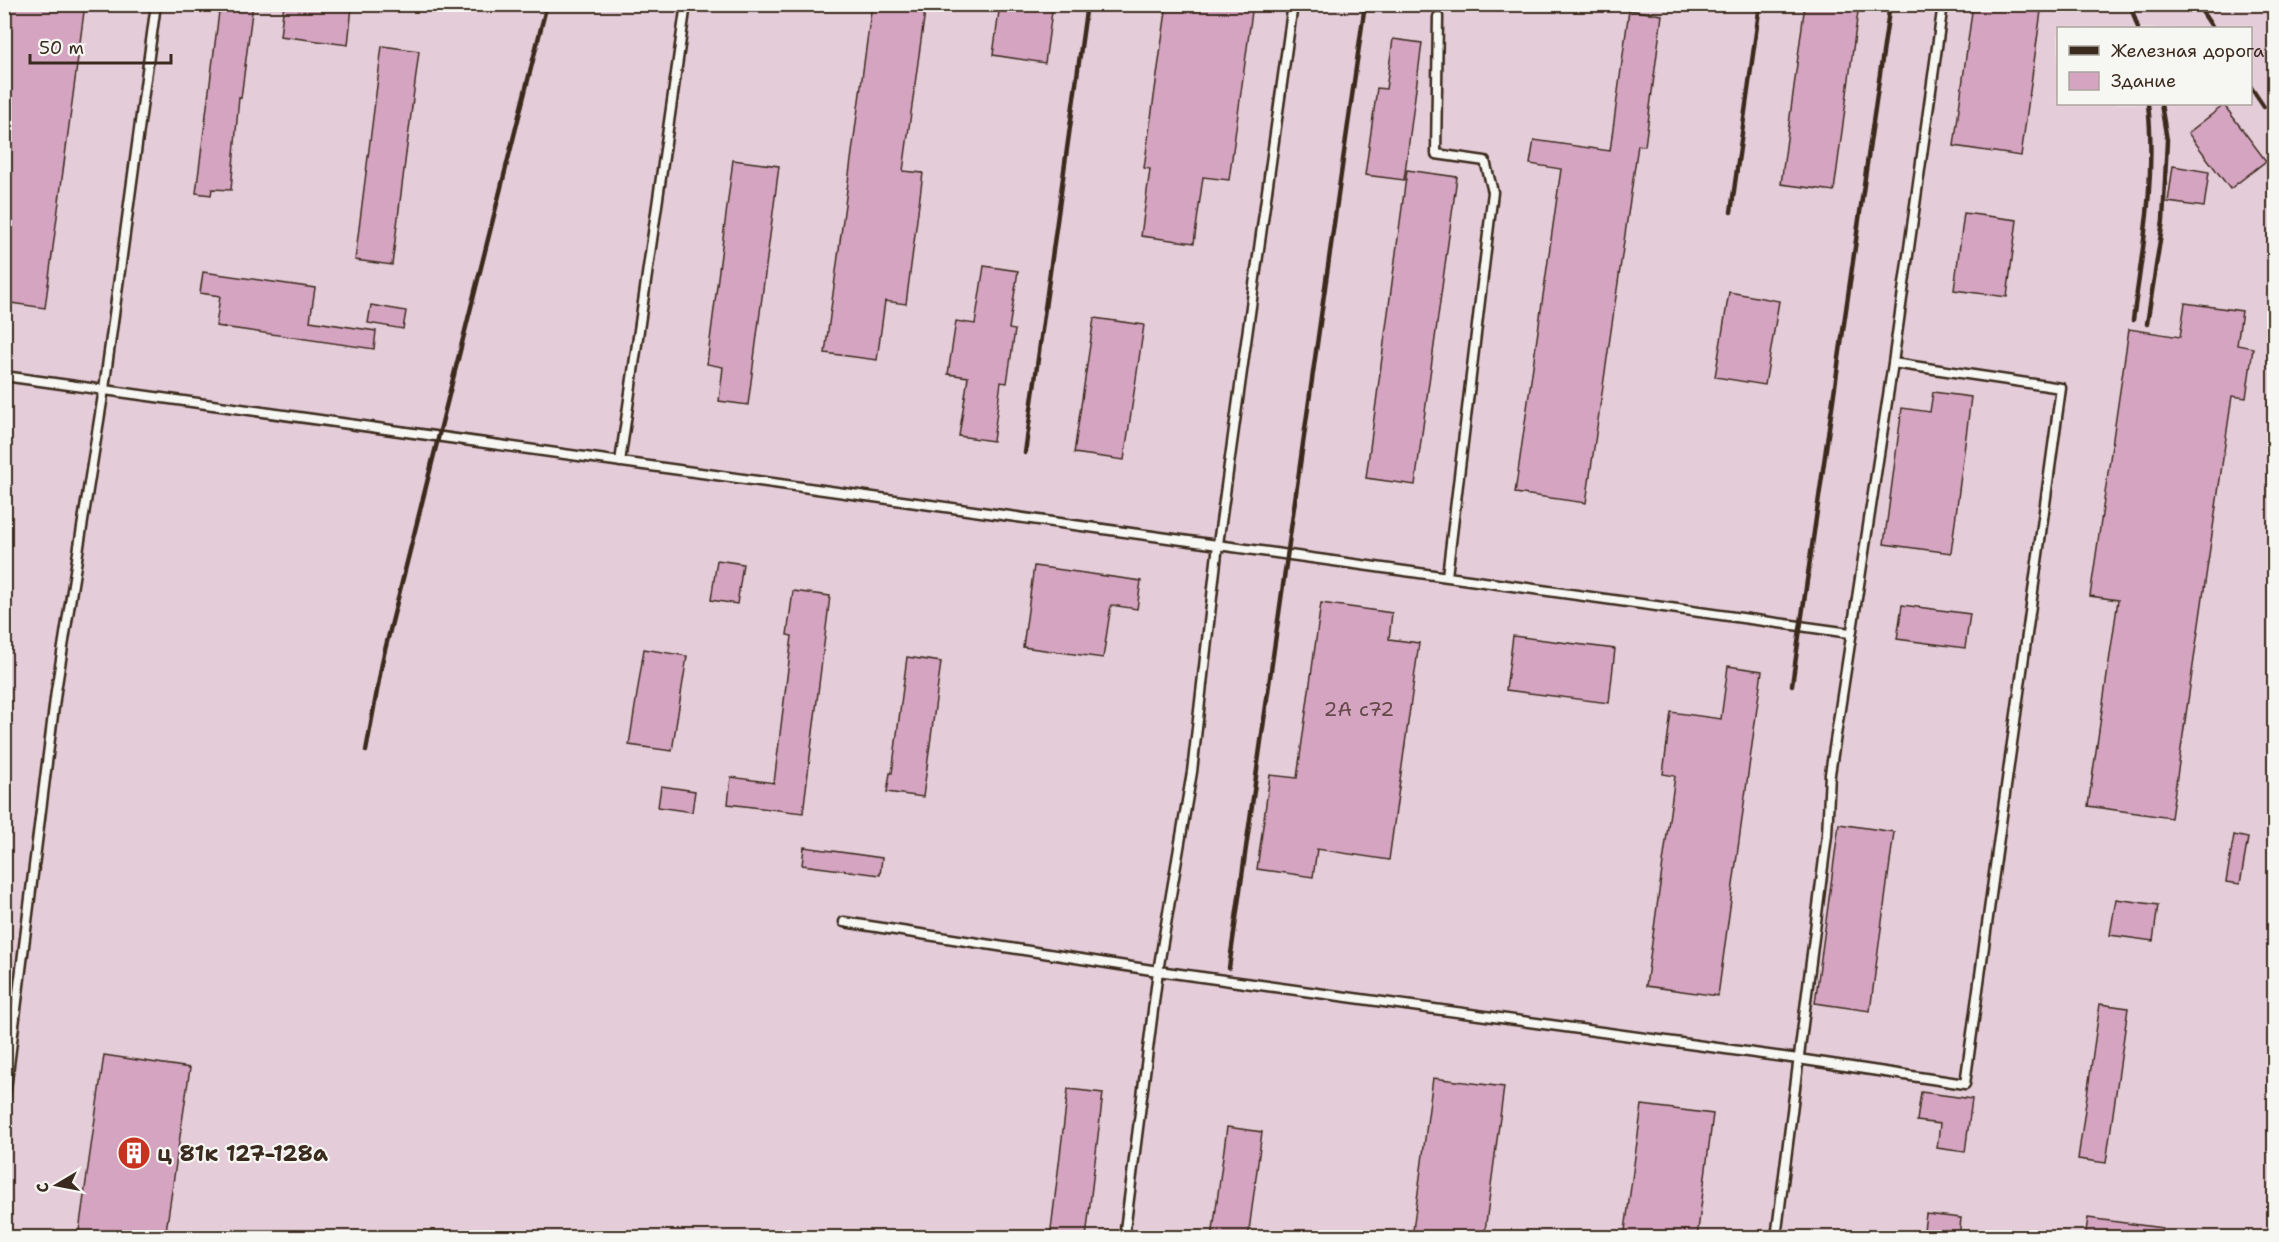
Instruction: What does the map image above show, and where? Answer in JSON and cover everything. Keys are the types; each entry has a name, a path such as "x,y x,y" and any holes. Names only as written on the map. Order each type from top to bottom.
{"lane":[{"path":"4,1105 56,691 105,388 156,4"},
{"path":"620,462 686,4"},
{"path":"1124,1238 1158,971 1192,772 1218,544 1293,4"},
{"path":"1776,1238 1827,835 1830,774 1893,363 1943,4"},
{"path":"1438,17 1436,154 1485,161 1494,192 1447,576"},
{"path":"844,922 1158,971 1965,1084 2061,388 1893,363"},
{"path":"4,376 105,388 1850,633"},
{"path":"4,1036 14,1037"}],"shaded area":[{"path":"5,5 2274,5 2274,1237 5,1238"}],"building":[{"path":"4,4 85,4 45,308 4,302"},
{"path":"220,4 253,4 241,98 239,97 231,190 212,189 211,195 196,193"},
{"path":"284,4 329,4 352,7 348,45 280,36"},
{"path":"872,4 926,4 903,171 923,173 906,304 885,301 877,360 825,353"},
{"path":"1000,4 1053,4 1045,63 993,55"},
{"path":"1167,4 1253,4 1229,180 1203,177 1194,243 1141,236 1150,169 1144,168"},
{"path":"1805,4 1859,4 1834,191 1781,184"},
{"path":"1973,4 2042,4 2021,156 1954,146"},
{"path":"1629,10 1662,15 1645,146 1638,145 1586,503 1515,493 1561,169 1530,164 1534,140 1610,151"},
{"path":"1393,39 1422,43 1404,180 1365,175 1377,88 1386,89"},
{"path":"382,46 419,51 392,265 355,260"},
{"path":"2224,105 2266,161 2230,189 2188,133"},
{"path":"733,160 779,166 748,405 719,401 723,367 707,364"},
{"path":"2173,166 2209,172 2204,207 2168,202"},
{"path":"1407,170 1457,177 1415,485 1366,478"},
{"path":"1964,213 2017,220 2007,297 1954,290"},
{"path":"984,266 1018,271 1009,329 1015,330 1007,383 1001,382 993,441 959,436 968,377 948,374 956,321 975,324"},
{"path":"203,272 315,288 310,321 376,331 374,349 216,326 220,296 200,293"},
{"path":"1729,292 1779,301 1765,385 1715,377"},
{"path":"2185,303 2242,311 2237,345 2253,348 2246,398 2232,396 2171,818 2088,806 2118,600 2090,596 2129,329 2180,337"},
{"path":"371,305 406,311 403,329 368,323"},
{"path":"1094,318 1144,325 1124,460 1074,453"},
{"path":"1933,392 1971,397 1951,553 1884,544 1902,408 1930,412"},
{"path":"717,560 743,564 737,604 711,600"},
{"path":"1034,566 1141,581 1137,609 1111,605 1103,658 1023,647"},
{"path":"793,591 830,596 803,813 728,804 731,777 774,783 792,636 787,635"},
{"path":"1321,603 1392,613 1389,639 1419,643 1389,860 1317,849 1313,877 1257,869 1270,775 1297,778"},
{"path":"1902,605 1970,614 1965,648 1897,639"},
{"path":"1513,636 1615,649 1609,703 1506,690"},
{"path":"644,649 687,656 672,751 629,745"},
{"path":"907,657 941,662 923,797 887,792 890,773 892,773"},
{"path":"1728,666 1762,671 1718,996 1646,986 1675,776 1663,774 1671,712 1721,719"},
{"path":"661,786 695,791 692,812 658,807"},
{"path":"1839,824 1894,832 1870,1011 1815,1003"},
{"path":"2234,835 2248,838 2240,884 2226,882"},
{"path":"804,847 882,858 880,875 802,865"},
{"path":"2116,899 2158,905 2153,941 2110,935"},
{"path":"2100,1004 2128,1008 2106,1163 2078,1159"},
{"name":"ц 81к 127-128а","path":"104,1055 190,1068 165,1238 78,1238"},
{"path":"1433,1078 1504,1087 1484,1238 1412,1238"},
{"path":"1068,1089 1103,1093 1086,1238 1050,1238"},
{"path":"1921,1092 1972,1099 1965,1152 1937,1148 1940,1124 1917,1121"},
{"path":"1642,1105 1713,1114 1697,1238 1624,1238"},
{"path":"1227,1127 1262,1132 1248,1238 1212,1238"},
{"path":"1926,1214 1961,1218 1959,1238 1923,1238"},
{"path":"2088,1218 2162,1228 2162,1238 2085,1238"}],"railway":[{"path":"366,751 383,658 547,4"},
{"path":"1025,453 1087,4"},
{"path":"1229,968 1365,4"},
{"path":"1731,212 1760,4"},
{"path":"1792,685 1890,4"},
{"path":"2130,4 2138,27"},
{"path":"2197,4 2212,27"},
{"path":"2252,89 2264,107"},
{"path":"2133,320 2149,185 2148,105"},
{"path":"2147,324 2163,221 2167,140 2161,105"}],"place":[{"name":"ц 81к 127-128а","path":"134,1153"}]}
